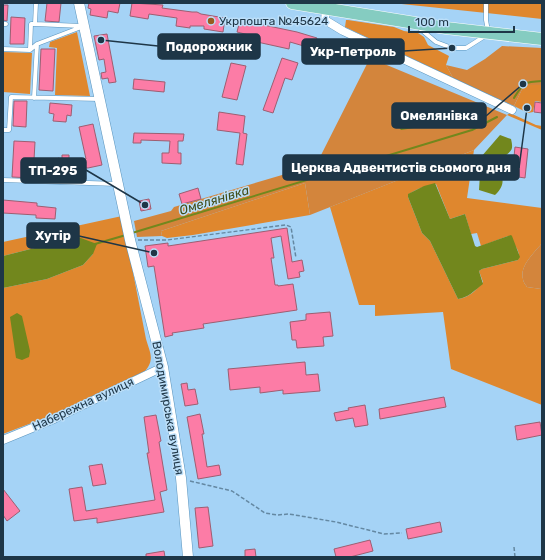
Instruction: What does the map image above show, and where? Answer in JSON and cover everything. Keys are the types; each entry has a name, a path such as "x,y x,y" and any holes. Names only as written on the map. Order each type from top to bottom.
{"main road":[{"path":"292,3 309,4 326,9 415,24 542,39"}],"street":[{"name":"Володимирська вулиця","path":"79,3 126,221 163,367 181,478 188,557"},
{"path":"326,9 326,20 344,31 512,110"},
{"name":"Набережна вулиця","path":"3,440 54,419 163,367"}],"lane":[{"path":"35,24 36,3"},
{"path":"415,24 436,42 452,48 466,48 478,42 488,33 486,3"},
{"path":"30,50 31,24 84,26"},
{"path":"3,49 30,50 37,44 84,26"},
{"path":"34,98 37,44"},
{"path":"3,130 9,130 11,97 100,99"},
{"path":"3,180 118,184"}],"path":[{"path":"130,238 167,240 286,225 291,227 296,258"},
{"path":"181,478 232,491 265,513 277,515 290,514 336,522 384,534 402,533"},
{"path":"514,547 515,557"}],"shaded area":[{"path":"392,3 542,3 542,19"},
{"path":"346,20 394,27 404,31 418,33 424,37 428,45 449,56 446,65 453,78 345,27"},
{"path":"77,32 90,96 55,95 57,48 49,47 50,42"},
{"path":"502,46 542,48 542,85 524,85 514,106 453,78 446,65 467,70"},
{"path":"3,52 32,53 30,94 3,92"},
{"path":"370,58 507,115 474,150 310,215 305,183 161,231 162,236 137,237 134,221 171,211 174,207 316,165"},
{"path":"524,85 542,85 542,102 535,101 533,112 528,113 514,106"},
{"path":"403,109 440,116 440,124 401,130 395,122"},
{"path":"510,113 536,125 542,126 542,130 507,115"},
{"path":"500,135 511,139 512,148 503,160 501,170 503,182 502,186 495,195 479,190 481,157"},
{"path":"474,150 467,198 542,208 542,243 525,264 522,274 523,281 527,287 541,289 542,405 451,369 443,312 375,316 375,305 359,305 330,207","holes":["436,184 450,219 465,214 471,234 477,233 481,246 508,236 519,254 518,260 479,271 483,282 475,291 458,299 430,241 422,233 408,197 409,194 415,190"]},
{"path":"305,183 310,215 193,235 167,238 162,236 161,231"},
{"path":"435,183 450,219 465,214 475,246 477,247 511,235 520,257 518,260 479,271 483,284 465,297 458,299 430,241 422,233 408,197 408,194 424,186"},
{"path":"122,216 146,339 151,356 148,367 145,371 55,414 3,434 3,288 47,279 83,265 93,254 78,237 3,256 3,242"},
{"path":"78,237 97,244 93,254 83,265 47,279 3,288 3,256"},
{"path":"542,243 541,289 527,287 523,280 523,269 525,264"},
{"path":"17,313 22,316 30,351 29,357 22,360 16,358 10,317"}],"building":[{"path":"47,3 61,3 59,22 45,21"},
{"path":"89,3 120,3 118,13 108,11 107,18 90,15 91,9 88,8"},
{"path":"132,3 163,5 162,8 197,12 225,18 223,32 204,29 204,26 190,26 190,28 176,26 177,18 149,14 148,19 130,16"},
{"path":"3,5 8,5 7,21 3,20"},
{"path":"11,17 25,18 24,44 10,44"},
{"path":"240,20 297,32 317,38 314,49 290,42 289,49 248,40 249,35 237,32"},
{"path":"107,34 116,82 109,83 108,78 102,79 101,73 106,72 104,59 99,60 94,36"},
{"path":"41,49 55,49 53,91 39,90"},
{"path":"282,58 298,63 292,80 285,78 273,113 263,110"},
{"path":"231,63 246,66 237,100 222,97"},
{"path":"134,79 165,82 164,92 133,89"},
{"path":"14,101 27,101 26,127 13,126"},
{"path":"535,102 542,103 542,113 534,112"},
{"path":"50,103 72,105 71,116 67,115 66,122 53,121 54,114 49,113"},
{"path":"219,112 245,116 243,133 247,134 243,165 236,164 240,133 217,130"},
{"path":"93,124 102,165 88,168 57,167 58,158 62,159 62,155 69,155 69,159 86,159 79,127"},
{"path":"134,133 184,134 183,141 178,141 178,153 181,153 181,164 162,163 162,153 169,153 170,141 141,140 141,143 133,143"},
{"path":"14,141 35,142 33,178 12,177"},
{"path":"515,147 528,149 525,178 512,176"},
{"path":"198,188 201,199 182,204 179,194"},
{"path":"149,199 151,209 141,211 139,201"},
{"path":"3,200 37,203 37,206 56,208 55,219 36,218 36,215 3,213"},
{"path":"287,228 292,262 302,260 304,271 299,272 300,277 288,279 281,236 271,238 274,258 271,258 275,285 293,284 297,310 203,324 204,328 172,333 173,335 165,337 154,266 148,267 145,246 168,243 168,246"},
{"path":"330,312 333,336 323,337 324,346 297,348 296,340 292,340 290,322 306,320 306,314"},
{"path":"305,362 306,375 318,374 320,391 283,394 283,390 260,393 260,387 230,390 228,369"},
{"path":"187,383 188,390 195,389 198,404 185,406 181,384"},
{"path":"444,397 446,407 380,419 379,409"},
{"path":"365,405 368,425 355,427 353,418 336,421 334,413 349,410 348,408"},
{"path":"200,414 204,434 202,434 207,467 219,465 221,475 198,479 187,417"},
{"path":"156,415 167,490 160,492 164,512 97,523 97,518 74,521 69,489 82,487 86,511 155,500 147,453 149,453 144,417"},
{"path":"540,422 542,435 517,440 515,426"},
{"path":"102,464 106,484 93,486 89,466"},
{"path":"3,489 20,511 7,521 3,515"},
{"path":"208,507 213,546 199,548 195,508"},
{"path":"440,522 442,532 408,539 406,529"},
{"path":"370,540 373,551 350,557 336,557 334,549"},
{"path":"255,549 256,557 245,557 245,550"},
{"path":"164,551 165,557 146,557 146,554"}],"waterway":[{"name":"Омелянівка","path":"514,98 525,84 542,81"},
{"name":"Омелянівка","path":"132,233 472,130 497,117"},
{"name":"Омелянівка","path":"95,244 126,235"}],"place":[{"name":"Укрпошта №45624","path":"211,21"},
{"name":"Подорожник","path":"101,40"},
{"name":"Укр-Петроль","path":"452,48"},
{"name":"Омелянівка","path":"523,84"},
{"name":"Церква Адвентистів сьомого дня","path":"527,108"},
{"name":"ТП-295","path":"145,205"},
{"name":"Хутір","path":"154,253"}]}
